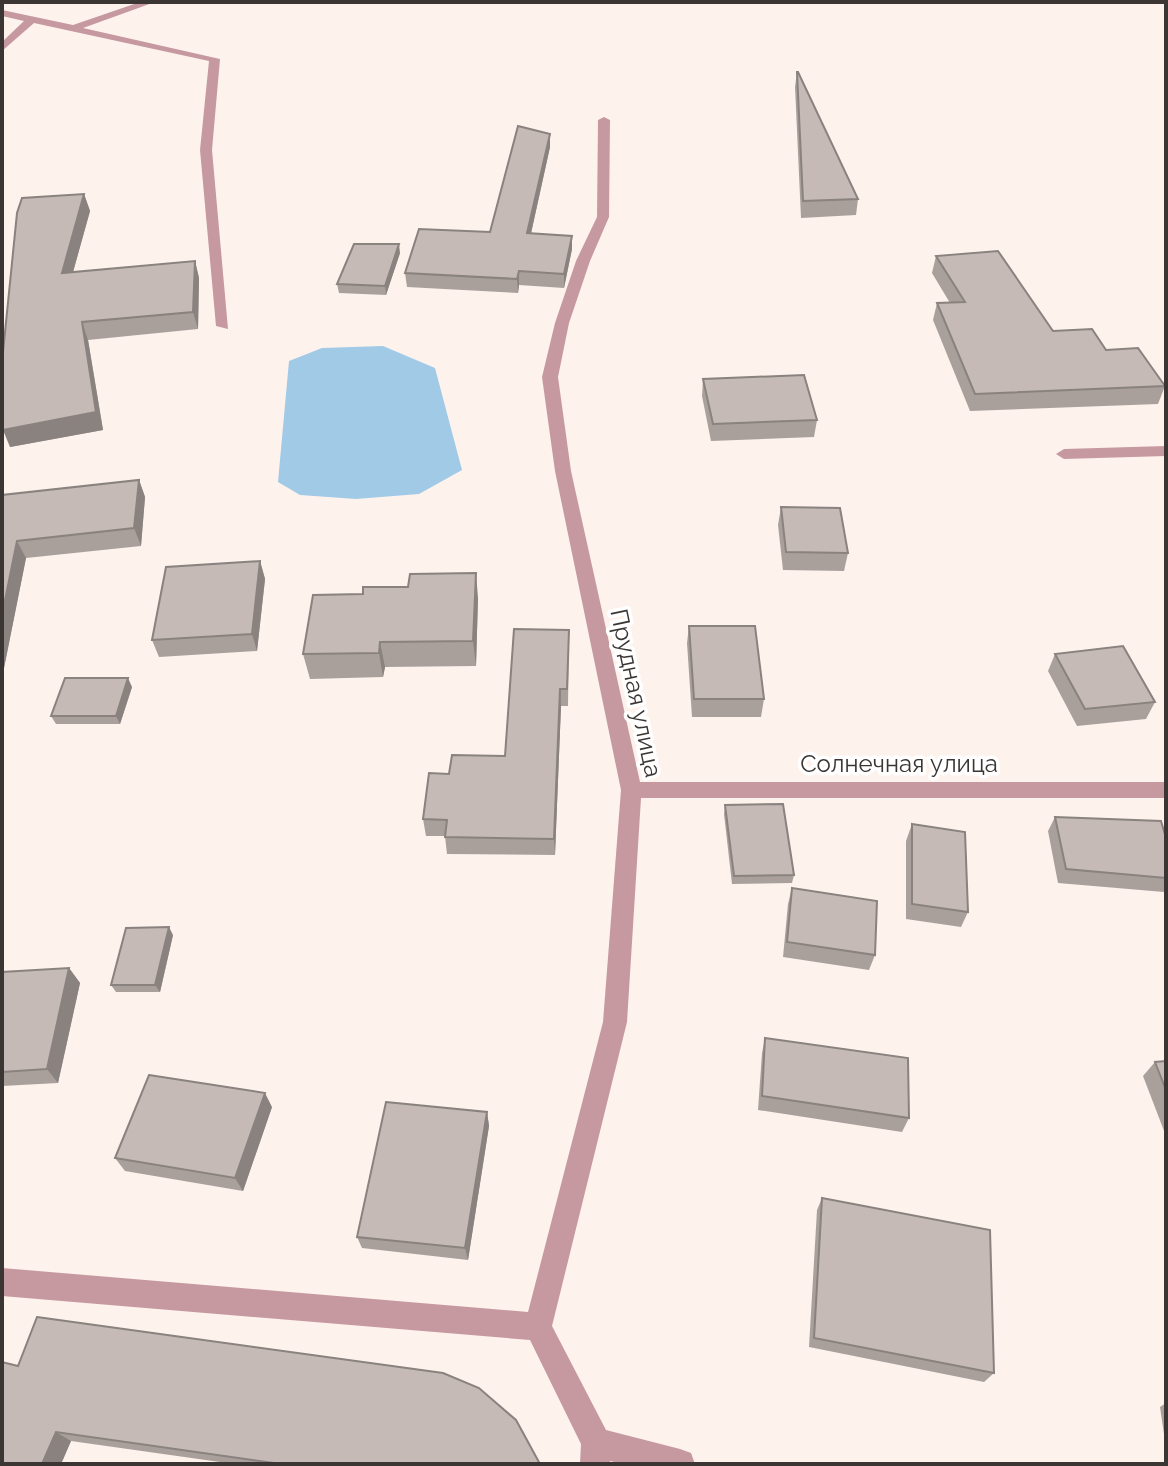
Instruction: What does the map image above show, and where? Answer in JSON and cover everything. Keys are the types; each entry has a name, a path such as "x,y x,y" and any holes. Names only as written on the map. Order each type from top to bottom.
{"street":[{"path":"75,27 150,2"},
{"path":"2,13 215,59 206,150 223,326"},
{"path":"2,48 33,18"},
{"name":"Прудная улица","path":"538,1327 615,1022 631,790 563,471 550,377 562,323 583,261 603,217 604,120"},
{"path":"1064,454 1166,451"},
{"name":"Солнечная улица","path":"631,790 1166,790"},
{"path":"2,1282 538,1327 595,1453 680,1464"}],"water":[{"path":"383,346 435,368 462,470 419,494 356,499 300,495 278,482 289,361 322,348"}],"building":[{"path":"798,72 858,199 803,201"},
{"path":"518,126 550,134 527,233 572,236 564,274 519,271 517,279 405,273 419,229 490,232"},
{"path":"84,194 62,273 195,261 193,312 82,322 96,412 3,430 2,362 17,213 22,198"},
{"path":"354,244 399,244 385,286 337,284"},
{"path":"998,251 1053,331 1092,329 1106,350 1138,348 1165,386 975,394 937,303 965,302 936,256"},
{"path":"804,375 817,420 713,424 703,379"},
{"path":"139,480 134,528 17,541 2,615 2,495"},
{"path":"781,507 840,508 848,553 786,552"},
{"path":"260,561 252,634 152,640 166,567"},
{"path":"476,573 473,641 380,642 379,653 303,654 313,595 363,594 363,587 408,587 410,574"},
{"path":"689,626 755,626 764,699 694,699"},
{"path":"514,629 569,630 567,689 560,689 554,839 445,837 447,820 423,819 429,773 449,774 452,755 505,756"},
{"path":"1123,646 1155,702 1085,709 1055,654"},
{"path":"65,678 128,678 116,716 51,716"},
{"path":"783,804 794,875 734,876 725,805"},
{"path":"1055,817 1161,821 1166,838 1166,878 1066,869"},
{"path":"912,824 965,832 968,912 912,904"},
{"path":"792,888 877,901 875,955 787,942"},
{"path":"169,927 155,985 111,985 126,928"},
{"path":"69,968 47,1069 2,1072 2,972"},
{"path":"765,1038 908,1058 909,1118 762,1096"},
{"path":"1166,1061 1166,1090 1155,1062"},
{"path":"149,1075 265,1093 235,1178 115,1158"},
{"path":"386,1102 487,1112 465,1248 357,1237"},
{"path":"822,1198 990,1230 994,1373 814,1338"},
{"path":"37,1317 443,1373 479,1388 516,1420 540,1464 281,1464 56,1432 42,1464 2,1464 2,1362 18,1366"}]}
